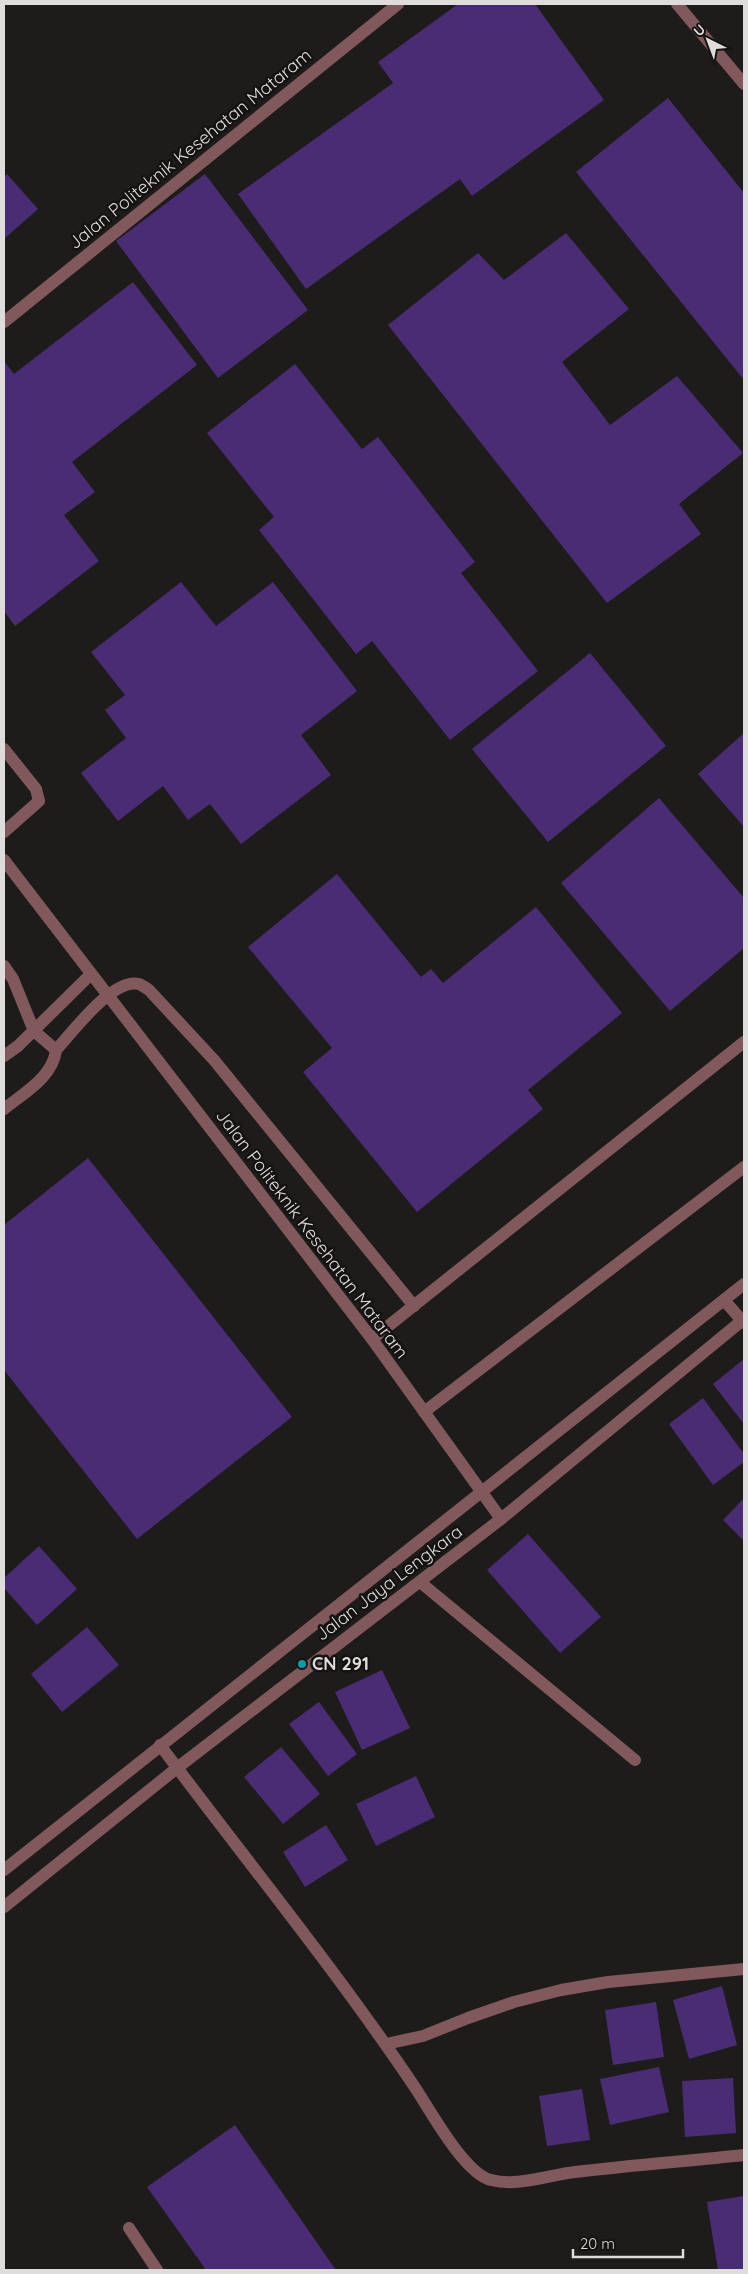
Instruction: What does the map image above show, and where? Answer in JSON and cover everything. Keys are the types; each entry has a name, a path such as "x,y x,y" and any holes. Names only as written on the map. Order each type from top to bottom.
{"street":[{"name":"Jalan Politeknik Kesehatan Mataram","path":"4,322 398,4"},
{"path":"677,4 744,84"},
{"path":"4,749 36,789 39,801 4,832"},
{"name":"Jalan Politeknik Kesehatan Mataram","path":"4,860 372,1340 501,1520"},
{"path":"4,966 13,979 34,1031 56,1050"},
{"path":"4,1056 34,1031 91,974"},
{"path":"4,1109 49,1071 55,1059 56,1050 107,994 127,984 138,984 149,990 214,1060 414,1306"},
{"path":"372,1340 744,1042"},
{"path":"424,1412 744,1167"},
{"name":"Jalan Jaya Lengkara","path":"4,1870 744,1284"},
{"path":"724,1300 743,1321"},
{"name":"Jalan Jaya Lengkara","path":"4,1907 176,1768 501,1520 743,1321"},
{"path":"420,1582 634,1760"},
{"path":"160,1745 386,2044 471,2168 480,2176 493,2181 522,2181 573,2172 744,2155"},
{"path":"386,2044 423,2036 514,2002 561,1990 608,1982 744,1970"},
{"path":"129,2228 157,2270"}],"building":[{"path":"458,4 535,4 604,100 472,196 460,179 306,289 238,194 393,83 378,62"},
{"path":"668,98 744,193 744,380 576,172"},
{"path":"7,174 38,209 4,239 4,177"},
{"path":"205,174 308,310 218,378 116,241"},
{"path":"566,233 629,309 562,362 610,425 677,376 743,453 679,504 701,534 607,603 388,325 478,253 504,280"},
{"path":"133,282 197,365 72,462 95,492 64,515 99,561 15,626 4,611 4,361 14,374"},
{"path":"295,364 362,449 378,437 475,562 461,573 538,671 450,740 372,641 356,654 259,530 274,517 207,433"},
{"path":"181,582 216,626 273,582 357,691 301,735 331,775 241,844 210,804 188,820 163,786 118,821 81,773 126,738 105,710 125,695 91,652"},
{"path":"590,653 666,746 548,842 472,749"},
{"path":"744,733 744,827 698,774"},
{"path":"659,798 744,898 744,948 670,1011 561,883"},
{"path":"337,874 421,977 431,969 443,983 536,907 622,1013 528,1090 543,1109 417,1212 303,1072 332,1048 248,947"},
{"path":"88,1158 292,1417 137,1539 4,1370 4,1225"},
{"path":"744,1359 744,1424 713,1384"},
{"path":"703,1398 744,1454 744,1462 713,1485 669,1424"},
{"path":"744,1498 744,1541 723,1520"},
{"path":"528,1534 601,1617 560,1653 487,1570"},
{"path":"39,1546 77,1589 37,1625 4,1588 4,1578"},
{"path":"87,1627 119,1665 62,1712 31,1674"},
{"path":"382,1670 410,1728 362,1750 335,1692"},
{"path":"319,1702 357,1754 328,1776 289,1724"},
{"path":"281,1747 320,1794 283,1824 244,1777"},
{"path":"416,1776 435,1817 376,1846 356,1804"},
{"path":"326,1825 348,1860 305,1887 283,1852"},
{"path":"722,1986 737,2045 689,2059 673,2000"},
{"path":"656,2002 664,2057 613,2065 605,2010"},
{"path":"659,2067 669,2112 610,2125 600,2079"},
{"path":"733,2078 736,2133 685,2137 682,2081"},
{"path":"582,2089 590,2140 547,2146 539,2096"},
{"path":"235,2125 336,2270 206,2270 147,2187"},
{"path":"743,2196 744,2270 718,2270 707,2202"}],"place":[{"name":"CN 291","path":"302,1664"}]}
